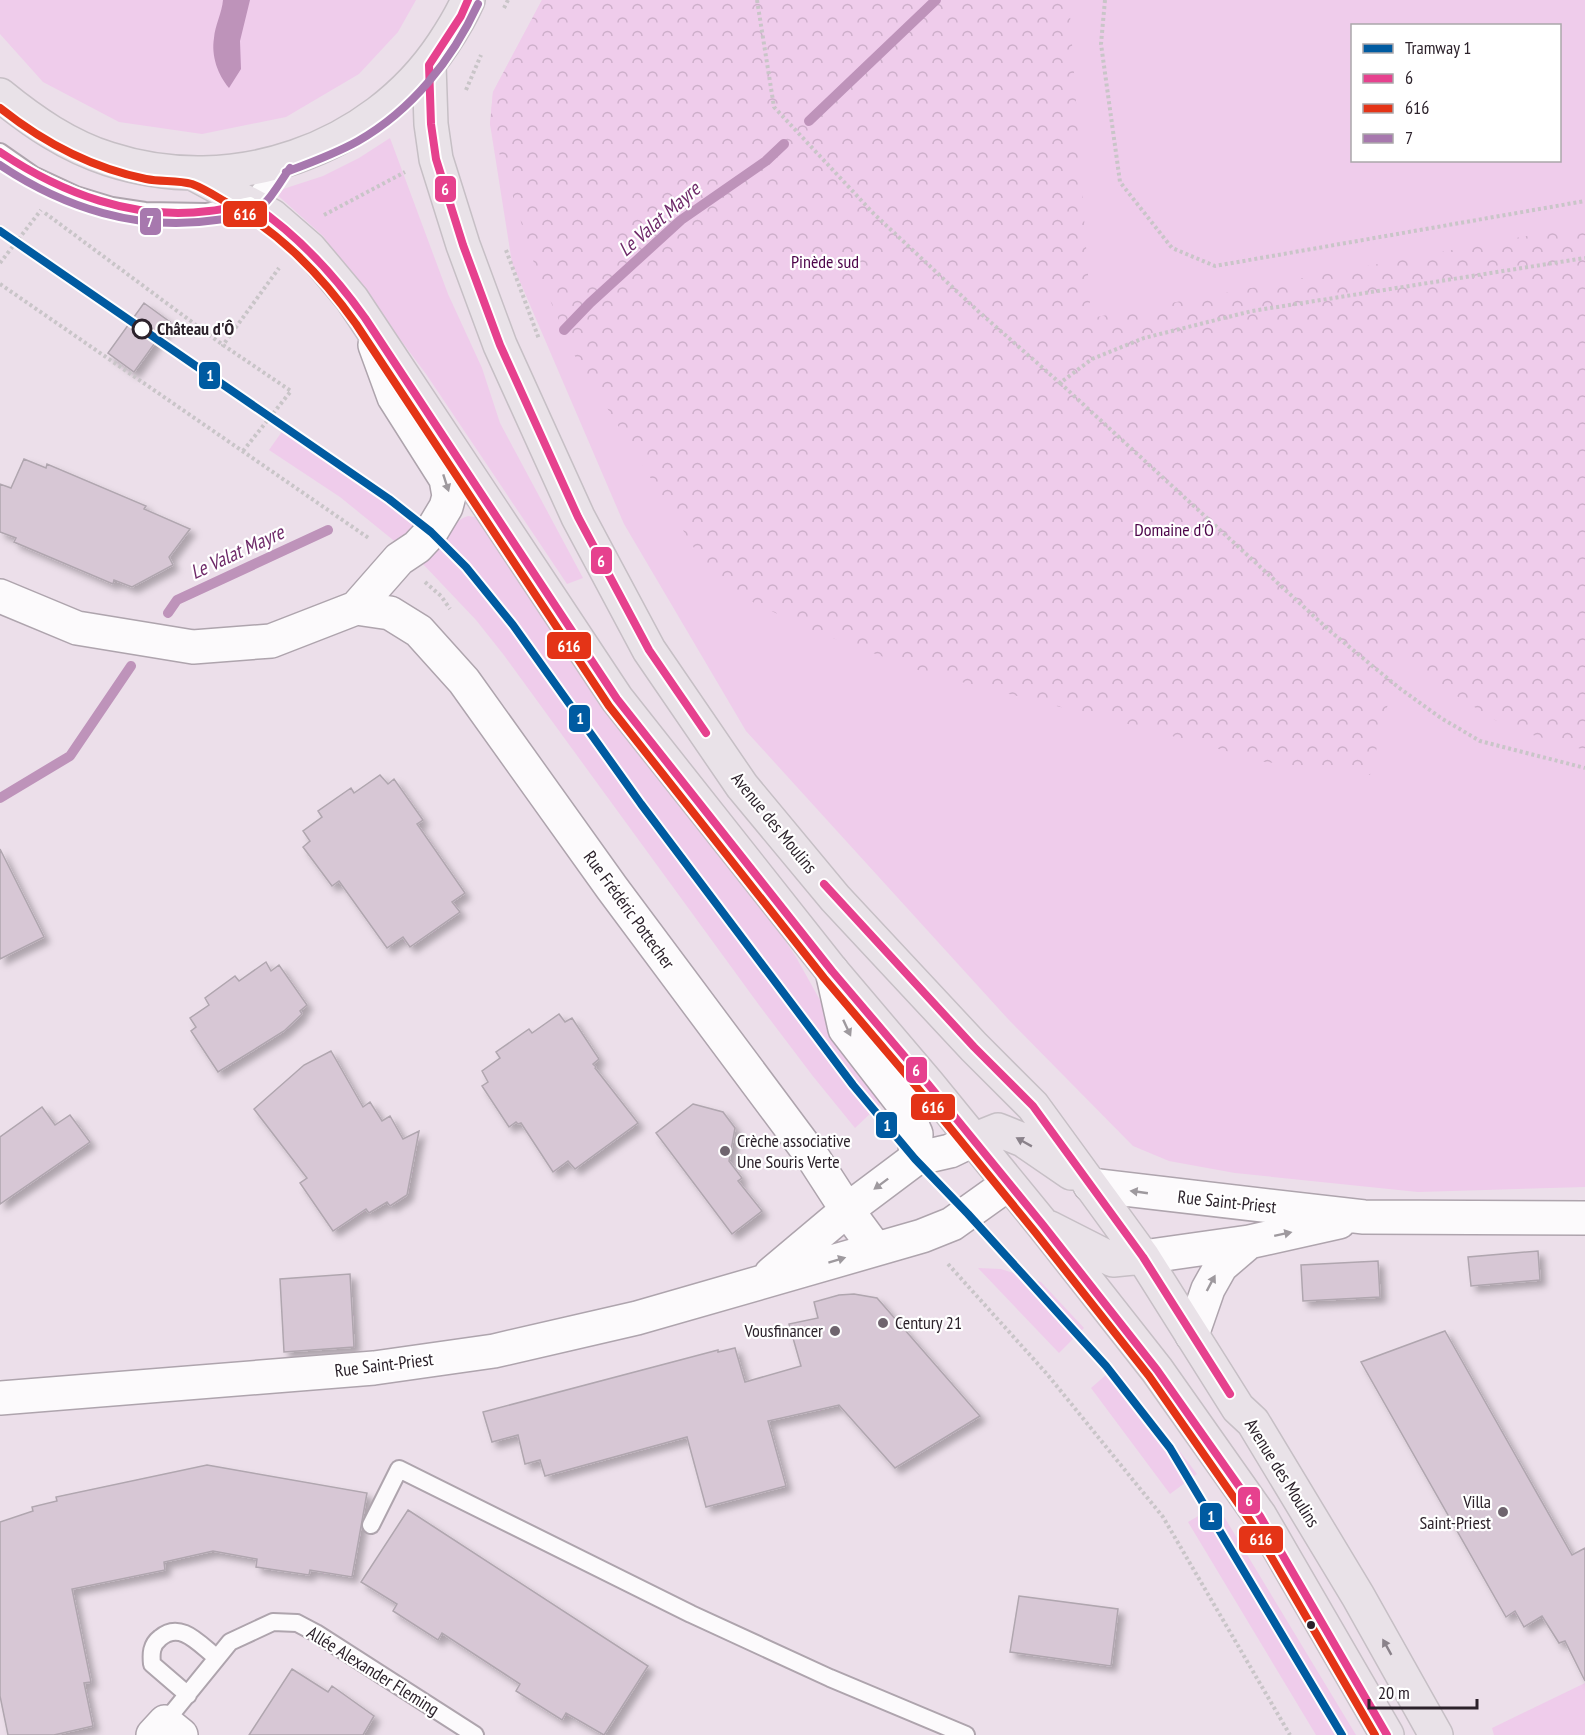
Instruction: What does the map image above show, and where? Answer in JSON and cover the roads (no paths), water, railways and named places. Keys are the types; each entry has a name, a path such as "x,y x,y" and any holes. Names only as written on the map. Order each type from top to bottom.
{"main road":[{"path":"0,94 32,121 69,143 109,159 151,170 194,174 238,171 282,162 323,147 363,125 398,97 429,65 461,16 468,0"},
{"name":"Avenue des Moulins","path":"429,65 431,124 436,159 500,345 578,517 649,650 742,786 835,898 974,1047 1033,1106 1143,1257 1239,1408 1253,1422 1358,1596 1436,1735"},
{"path":"194,174 272,216 310,249 352,299 617,699 832,972 928,1084 1157,1370 1260,1516 1387,1735"},
{"path":"973,1140 998,1130 1023,1140 1090,1185"},
{"path":"1043,1225 1113,1260 1143,1257"}],"street":[{"name":"Rue Frédéric Pottecher","path":"0,596 76,628 193,647 272,641 356,608 399,559 417,547 431,532 446,507 449,496 446,479 394,398 366,318"},
{"name":"Rue Frédéric Pottecher","path":"356,608 390,613 419,631 464,681 612,888 814,1159 875,1248"},
{"path":"832,972 845,1029 903,1104 916,1134 915,1159"},
{"name":"Rue Saint-Priest","path":"760,1282 847,1210 915,1159 950,1150 973,1140"},
{"name":"Rue Saint-Priest","path":"0,1398 374,1368 494,1351 637,1318 922,1236 952,1224 1008,1184"},
{"name":"Rue Saint-Priest","path":"1090,1185 1365,1217 1585,1218"},
{"name":"Rue Saint-Priest","path":"1143,1257 1249,1242 1365,1217"},
{"name":"Rue Saint-Priest","path":"1192,1335 1208,1288 1221,1266 1249,1242"}],"lane":[{"path":"0,152 33,175 76,195 112,206 145,211 206,212 250,203 282,162"},
{"path":"371,1525 399,1469 691,1614 830,1678 966,1735"},
{"name":"Allée Alexander Fleming","path":"166,1731 188,1695 231,1642 273,1622 297,1623 316,1633 475,1735"},
{"path":"188,1695 152,1664 150,1653 156,1641 167,1632 176,1630 186,1633 217,1658"}],"waterway":[{"name":"Le Valat Mayre","path":"809,121 936,0"},
{"name":"Le Valat Mayre","path":"564,330 590,303 681,220 766,161 784,144"},
{"name":"Le Valat Mayre","path":"168,613 177,600 328,530"},
{"name":"Le Valat Mayre","path":"0,798 70,756 131,666"}],"tram line":[{"name":"1","path":"0,231 389,499 431,532 466,567 513,625 641,804 853,1085 915,1159 1106,1366 1170,1448 1342,1735"}],"place":[{"name":"Château d'Ô","path":"142,329"},
{"name":"Crèche associative Une Souris Verte","path":"725,1151"},
{"name":"Century 21","path":"883,1323"},
{"name":"Vousfinancer","path":"835,1331"},
{"name":"Villa Saint-Priest","path":"1503,1512"}],"park label":[{"name":"Pinède sud","path":"825,262"},
{"name":"Domaine d'Ô","path":"1174,530"}]}
